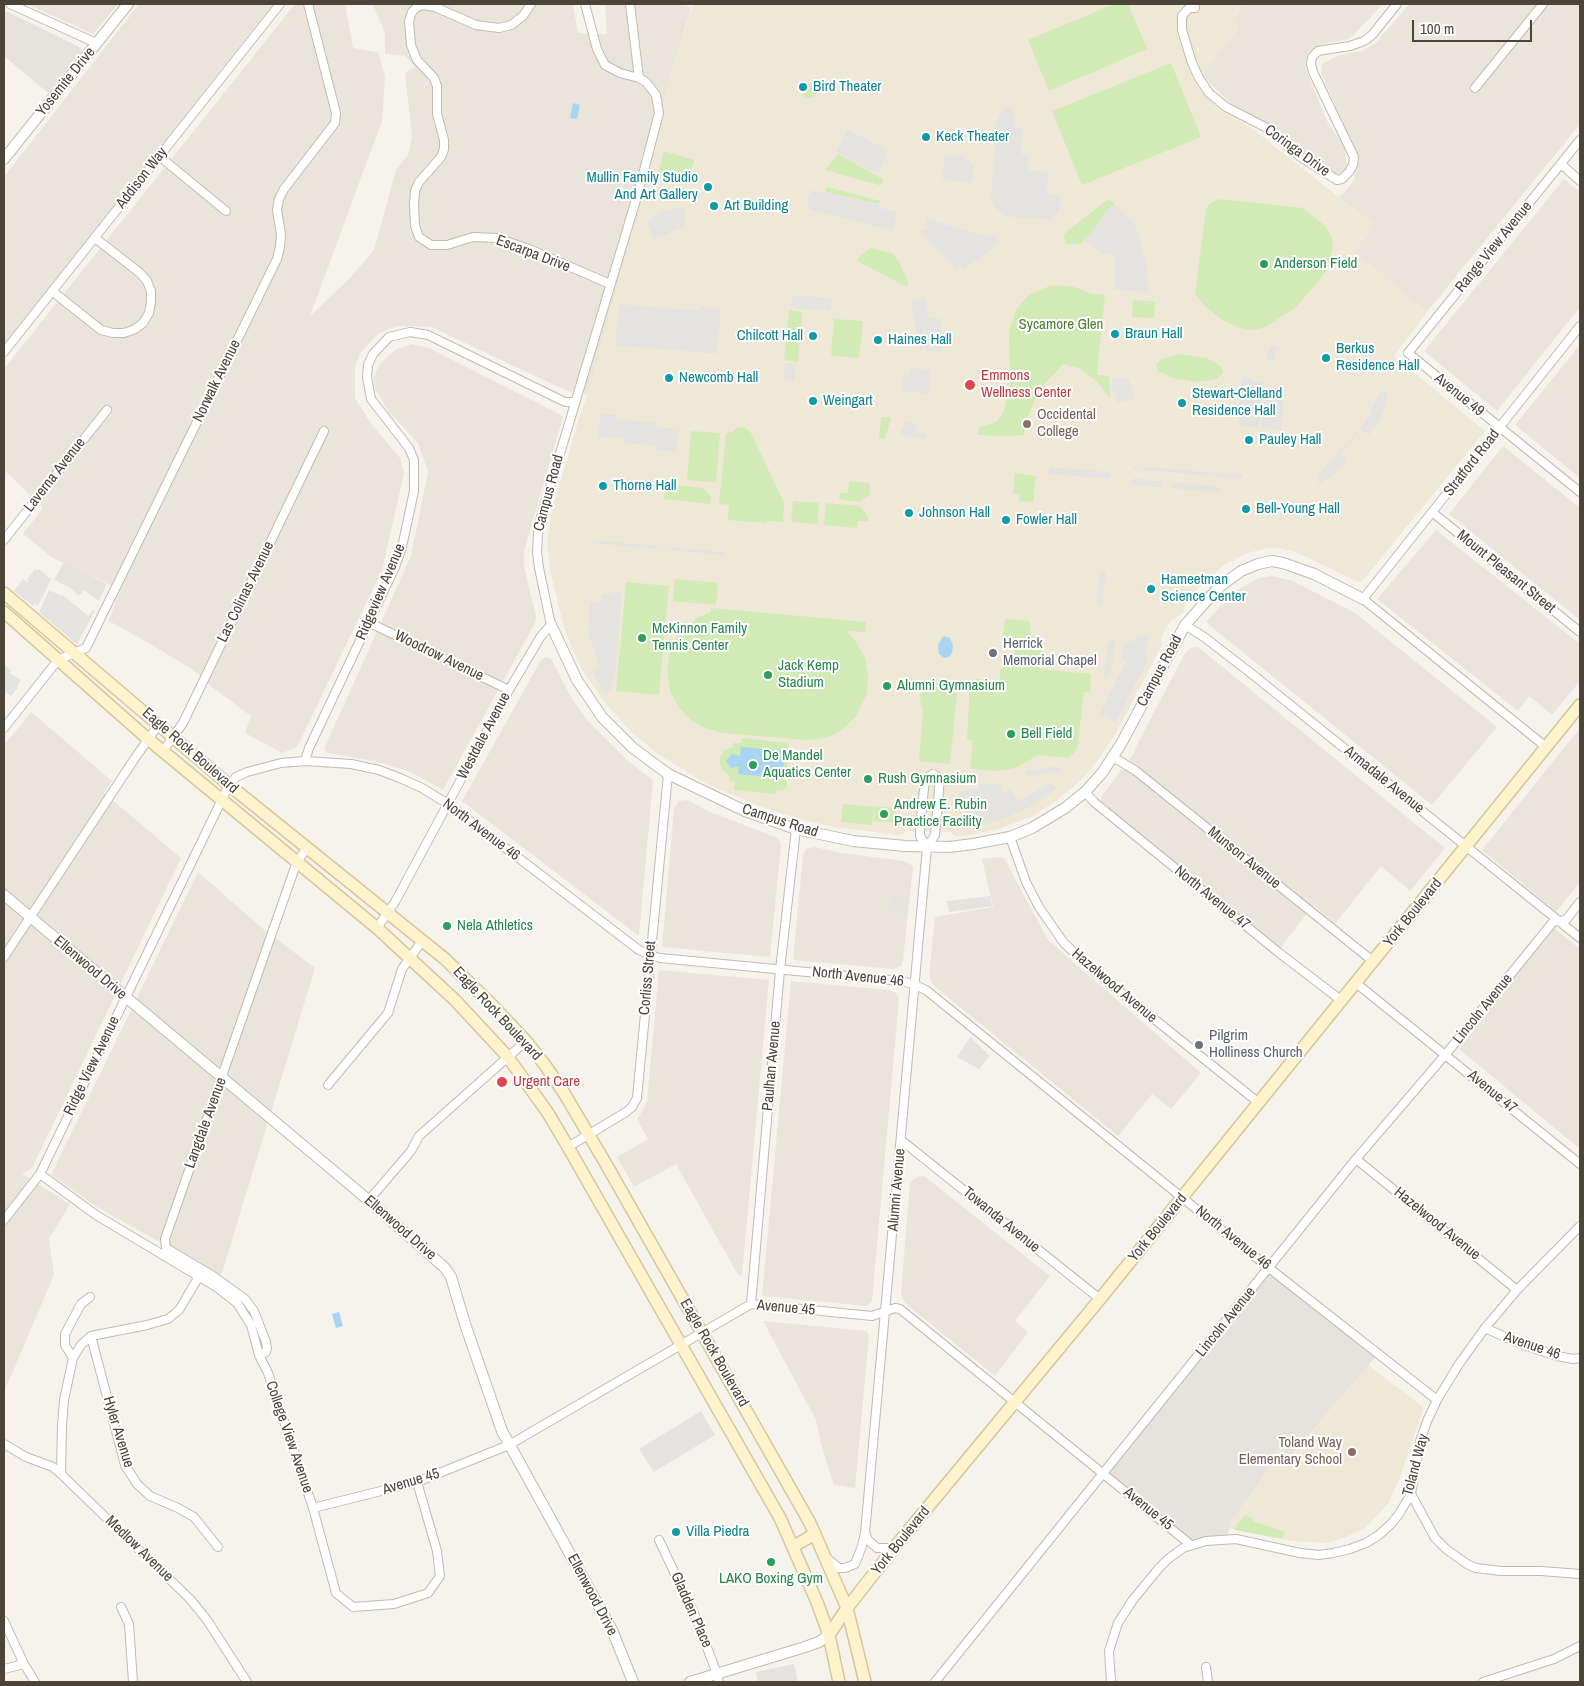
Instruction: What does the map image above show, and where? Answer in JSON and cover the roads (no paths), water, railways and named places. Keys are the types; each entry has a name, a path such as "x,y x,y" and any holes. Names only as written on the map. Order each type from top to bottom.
{"main road":[{"name":"Eagle Rock Boulevard","path":"4,593 229,785 468,980 526,1040 562,1089 796,1497 823,1550 847,1608 866,1682"},
{"name":"Eagle Rock Boulevard","path":"4,612 162,751 222,798 377,928 455,1000 508,1056 533,1091 568,1147 762,1485 794,1546 818,1602 829,1635 839,1682"},
{"name":"York Boulevard","path":"829,1635 847,1608 894,1548 1100,1299 1580,705"},
{"path":"794,1546 815,1534"}],"street":[{"path":"10,4 96,43"},
{"name":"Yosemite Drive","path":"4,160 128,4"},
{"name":"Addison Way","path":"4,352 280,4"},
{"name":"Norwalk Avenue","path":"58,660 86,648 277,260 281,234 277,210 284,188 335,123 336,113 308,4"},
{"name":"Escarpa Drive","path":"531,4 523,16 511,25 499,28 476,25 435,7 423,5 417,7 412,12 409,21 411,45 417,60 434,78 437,86 436,114 444,140 441,158 419,182 415,191 415,226 419,237 431,246 447,245 473,237 497,238 529,249 610,284"},
{"path":"585,4 597,49 605,65 620,73 639,78 630,4"},
{"name":"Coringa Drive","path":"1195,8 1189,8 1182,16 1182,30 1192,62 1209,93 1220,104 1265,128 1300,156 1337,180 1342,179 1349,172 1353,165 1354,157 1313,72 1312,57 1318,52 1350,46 1364,41 1372,35 1396,4"},
{"path":"1475,88 1543,4"},
{"name":"Campus Road","path":"639,78 651,87 656,95 659,113 638,193 541,517 538,534 539,568 551,625 577,680 602,717 634,748 668,774 745,812 796,829 853,841 927,847 973,844 1010,837 1048,819 1084,792 1102,773 1113,757 1185,625 1218,588 1241,570 1258,564 1272,562 1284,562 1363,599 1546,747"},
{"name":"Range View Avenue","path":"1408,353 1580,140"},
{"path":"159,156 226,212"},
{"path":"1561,164 1580,181"},
{"path":"52,291 101,330 124,334 135,330 142,323 148,313 151,302 151,291 147,281 140,273 95,238"},
{"name":"Stratford Road","path":"1363,599 1580,326"},
{"name":"Ridgeview Avenue","path":"305,761 309,748 395,567 402,547 412,500 415,475 414,460 409,448 371,399 368,388 368,365 373,354 389,337 410,332 428,335 565,402 575,402"},
{"name":"Avenue 49","path":"1408,353 1580,492"},
{"name":"Laverna Avenue","path":"4,540 107,410"},
{"name":"Las Colinas Avenue","path":"162,751 183,723 324,430"},
{"name":"Mount Pleasant Street","path":"1432,512 1580,632"},
{"name":"Woodrow Avenue","path":"370,623 509,690"},
{"name":"Westdale Avenue","path":"377,928 388,913 509,690 541,636 551,625"},
{"name":"Armadale Avenue","path":"1185,625 1204,637 1252,674 1580,938"},
{"path":"4,728 58,660"},
{"path":"4,957 159,724"},
{"name":"Munson Avenue","path":"1113,757 1136,771 1374,962"},
{"name":"North Avenue 46","path":"229,785 236,777 258,768 281,763 305,761 351,764 379,770 422,788 448,804 639,950 650,955 660,958 901,981 913,984 933,997 1269,1268 1437,1400"},
{"name":"Corliss Street","path":"568,1147 626,1112 632,1107 637,1098 668,774"},
{"name":"Alumni Avenue","path":"823,1550 833,1564 839,1568 851,1567 858,1558 865,1533 901,1140 913,984 927,847 935,835 940,778 933,774 925,779 920,828 920,836 927,847"},
{"path":"222,798 229,785"},
{"name":"North Avenue 47","path":"1084,792 1270,946 1342,1001"},
{"name":"Ridge View Avenue","path":"4,1220 40,1174 222,798"},
{"name":"Paulhan Avenue","path":"751,1304 780,970 796,829"},
{"name":"Hazelwood Avenue","path":"1010,837 1034,899 1064,943 1093,970 1258,1103"},
{"name":"Langdale Avenue","path":"260,1355 266,1352 266,1342 254,1312 245,1299 213,1276 166,1248 165,1239 297,862 306,849"},
{"name":"Ellenwood Drive","path":"4,895 369,1200 445,1268 451,1277 502,1431 612,1630 633,1682"},
{"name":"Lincoln Avenue","path":"935,1682 1356,1159 1446,1054 1553,922 1566,920 1580,902"},
{"path":"328,1085 388,1013 402,969 422,941"},
{"name":"Avenue 47","path":"1356,983 1580,1164"},
{"path":"369,1200 411,1151 419,1136 526,1040"},
{"name":"Towanda Avenue","path":"901,1140 1100,1299"},
{"name":"Hazelwood Avenue","path":"1356,1159 1517,1290"},
{"name":"College View Avenue","path":"40,1174 96,1215 198,1278 218,1288 237,1303 251,1325 260,1355 268,1373 313,1508 336,1593 353,1607 394,1604 428,1593 440,1576 438,1551 417,1482"},
{"name":"Toland Way","path":"1111,1682 1109,1651 1121,1618 1132,1601 1159,1568 1168,1559 1191,1545 1206,1541 1236,1539 1292,1551 1319,1554 1350,1550 1372,1539 1391,1524 1411,1494 1420,1441 1437,1400 1459,1364 1485,1328 1517,1290 1580,1226"},
{"path":"61,1474 64,1400 73,1358 81,1344 91,1336 168,1319 179,1310 198,1278"},
{"path":"73,1358 65,1345 65,1334 81,1304 90,1297"},
{"name":"Avenue 45","path":"313,1508 417,1482 509,1445 751,1304 872,1316 895,1308 900,1309 1191,1545"},
{"name":"Avenue 46","path":"1485,1328 1520,1344 1548,1353 1573,1359 1580,1358"},
{"name":"Hyler Avenue","path":"91,1336 125,1465 137,1484 150,1496 194,1517 218,1547"},
{"name":"Medlow Avenue","path":"4,1444 26,1457 53,1467 190,1599 207,1620 247,1682"},
{"path":"1411,1494 1435,1538 1446,1549 1476,1568 1500,1571 1541,1570 1580,1574"},
{"path":"865,1533 868,1540 877,1548 894,1548"},
{"name":"Gladden Place","path":"659,1540 696,1618 718,1678"},
{"path":"121,1607 129,1624 131,1636 133,1682"},
{"path":"4,1621 24,1664 35,1682"},
{"name":"York Boulevard","path":"690,1682 718,1678 820,1642 829,1635"},
{"path":"1483,1682 1554,1658 1580,1646"},
{"path":"4,1669 24,1664"},
{"path":"1206,1667 1208,1682"}],"water":[{"path":"573,103 580,105 577,119 570,118"},
{"path":"944,636 950,638 953,645 952,653 949,657 944,658 939,654 938,645"},
{"path":"741,747 785,751 782,778 738,774 739,766 731,768 726,761 732,754 740,756"},
{"path":"339,1312 343,1326 336,1328 332,1314"}],"place":[{"name":"Bird Theater","path":"803,87"},
{"name":"Keck Theater","path":"926,137"},
{"name":"Mullin Family Studio And Art Gallery","path":"708,187"},
{"name":"Art Building","path":"714,206"},
{"name":"Anderson Field","path":"1264,264"},
{"name":"Braun Hall","path":"1115,334"},
{"name":"Chilcott Hall","path":"813,336"},
{"name":"Haines Hall","path":"878,340"},
{"name":"Berkus Residence Hall","path":"1326,358"},
{"name":"Newcomb Hall","path":"669,378"},
{"name":"Emmons Wellness Center","path":"970,385"},
{"name":"Weingart","path":"813,401"},
{"name":"Stewart-Clelland Residence Hall","path":"1182,403"},
{"name":"Occidental College","path":"1027,424"},
{"name":"Pauley Hall","path":"1249,440"},
{"name":"Thorne Hall","path":"603,486"},
{"name":"Bell-Young Hall","path":"1246,509"},
{"name":"Johnson Hall","path":"909,513"},
{"name":"Fowler Hall","path":"1006,520"},
{"name":"Hameetman Science Center","path":"1151,589"},
{"name":"McKinnon Family Tennis Center","path":"642,638"},
{"name":"Herrick Memorial Chapel","path":"993,653"},
{"name":"Jack Kemp Stadium","path":"768,675"},
{"name":"Alumni Gymnasium","path":"887,686"},
{"name":"Bell Field","path":"1011,734"},
{"name":"De Mandel Aquatics Center","path":"753,765"},
{"name":"Rush Gymnasium","path":"868,779"},
{"name":"Andrew E. Rubin Practice Facility","path":"884,814"},
{"name":"Nela Athletics","path":"447,926"},
{"name":"Pilgrim Holliness Church","path":"1199,1045"},
{"name":"Urgent Care","path":"502,1082"},
{"name":"Toland Way Elementary School","path":"1352,1452"},
{"name":"Villa Piedra","path":"676,1532"},
{"name":"LAKO Boxing Gym","path":"771,1562"}],"park label":[{"name":"Sycamore Glen","path":"1061,325"}]}
